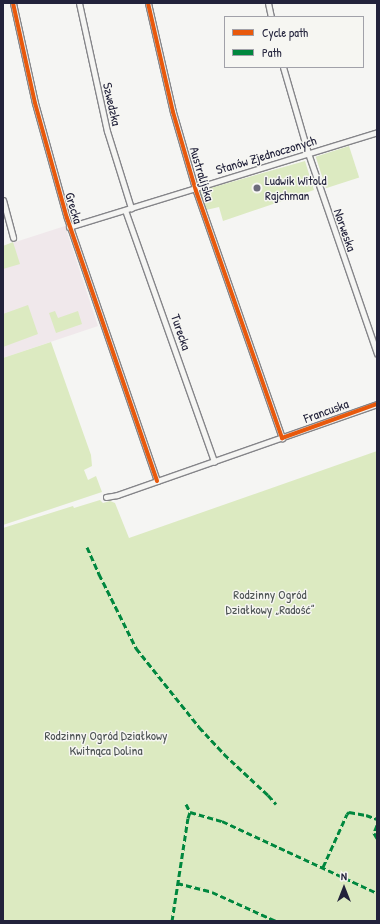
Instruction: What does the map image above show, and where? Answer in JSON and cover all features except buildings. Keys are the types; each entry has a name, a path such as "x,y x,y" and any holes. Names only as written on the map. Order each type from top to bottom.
{"street":[{"name":"Grecka","path":"13,3 35,103 70,227 157,481"},
{"name":"Szwedzka","path":"79,3 107,131 128,209"},
{"name":"Australijska","path":"148,3 171,105 195,188 282,438"},
{"path":"268,3 271,16"},
{"name":"Norweska","path":"283,68 308,153 377,353"},
{"name":"Stanów Zjednoczonych","path":"70,227 377,132"},
{"path":"3,200 13,238"},
{"name":"Turecka","path":"128,209 214,462"},
{"name":"Francuska","path":"106,497 118,495 377,404"}],"shaded area":[{"path":"65,226 98,326 3,358 3,246"}],"green space":[{"path":"349,146 359,177 326,188 316,157"},
{"path":"305,161 314,190 223,221 219,207 206,210 200,191"},
{"path":"13,242 20,264 3,269 3,246"},
{"path":"28,305 38,334 3,347 3,314"},
{"path":"55,311 58,318 78,311 82,324 56,333 49,313"},
{"path":"51,342 91,455 92,466 84,470 88,480 96,476 102,492 3,525 3,358"},
{"path":"377,451 377,921 3,921 3,528 73,506 74,508 100,500 103,503 110,501 115,503 129,538"}],"marked path":[{"path":"87,547 136,648 199,727 224,754 276,804"},
{"path":"186,804 190,812 222,821 377,893"},
{"path":"172,921 190,812"},
{"path":"323,867 349,812 366,815 377,819"},
{"path":"377,825 374,833 377,838"},
{"path":"177,883 212,892 276,921"}],"cycle path":[{"path":"13,3 35,103 67,218 157,481"},
{"path":"148,3 173,112 196,191 282,438 377,404"}],"place":[{"name":"Ludwik Witold Rajchman","path":"257,188"}],"park label":[{"name":"Rodzinny Ogród Działkowy „Radość”","path":"270,602"},
{"name":"Rodzinny Ogród Działkowy Kwitnąca Dolina","path":"106,744"}]}
